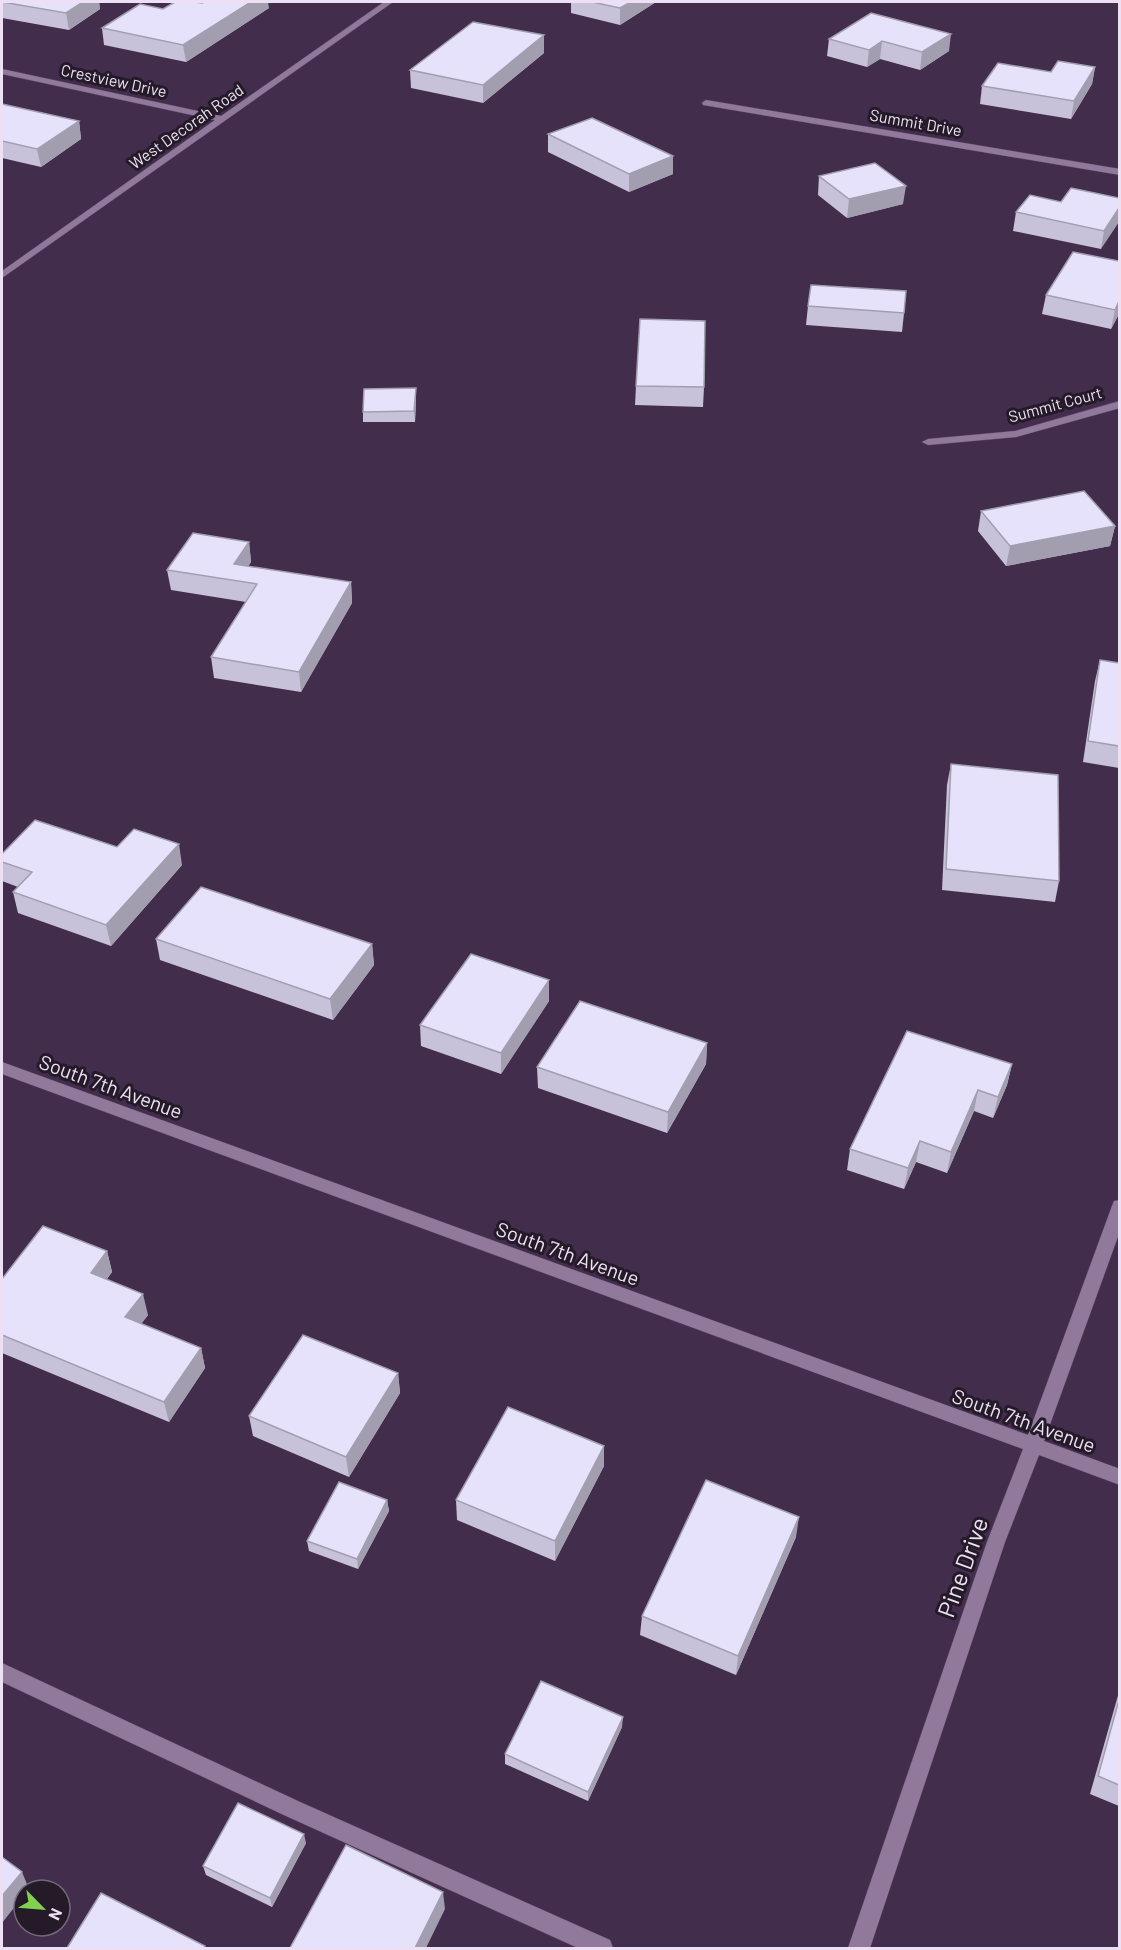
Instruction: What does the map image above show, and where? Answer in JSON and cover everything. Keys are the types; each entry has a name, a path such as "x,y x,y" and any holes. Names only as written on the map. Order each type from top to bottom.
{"street":[{"name":"West Decorah Road","path":"2,275 389,2"},
{"name":"Crestview Drive","path":"2,71 221,119"},
{"name":"Summit Drive","path":"706,103 1119,172"},
{"name":"Summit Court","path":"928,442 1016,434 1119,404"},
{"name":"South 7th Avenue","path":"2,1068 1119,1477"},
{"name":"Pine Drive","path":"859,1948 996,1542 1034,1446 1119,1206"},
{"path":"2,1672 293,1809 602,1948"}],"building":[{"path":"2,2 83,2 66,13"},
{"path":"175,2 251,2 183,45 102,28 140,4 163,9"},
{"path":"592,2 631,2 620,8"},
{"path":"871,13 951,34 922,52 882,41 869,50 829,39"},
{"path":"473,22 544,35 483,85 410,70"},
{"path":"1058,61 1095,67 1074,101 982,86 998,63 1051,72"},
{"path":"2,104 79,121 37,149 2,141"},
{"path":"592,118 673,156 629,174 548,134"},
{"path":"875,163 906,186 849,199 819,176"},
{"path":"1071,188 1119,198 1119,208 1104,231 1016,212 1030,195 1061,202"},
{"path":"1073,252 1119,261 1119,301 1115,310 1046,295"},
{"path":"811,285 906,291 904,313 808,306"},
{"path":"640,319 705,321 704,387 636,386"},
{"path":"416,388 414,411 363,412 364,389"},
{"path":"1084,491 1115,526 1010,546 981,511"},
{"path":"193,533 249,542 234,564 351,582 299,672 211,657 257,584 167,570"},
{"path":"1100,660 1119,663 1119,746 1088,741"},
{"path":"951,764 1058,775 1059,881 946,869"},
{"path":"35,820 117,847 134,829 179,844 106,925 13,892 32,872 2,862 2,854"},
{"path":"201,887 372,944 330,999 156,939"},
{"path":"471,954 549,980 501,1053 420,1025"},
{"path":"580,1001 707,1043 668,1112 537,1067"},
{"path":"907,1031 1012,1064 998,1097 978,1090 951,1152 920,1141 908,1168 850,1149"},
{"path":"43,1226 107,1251 91,1273 143,1294 125,1317 201,1348 164,1402 2,1335 2,1279"},
{"path":"303,1335 398,1373 346,1457 249,1416"},
{"path":"508,1407 604,1446 555,1541 456,1500"},
{"path":"706,1480 799,1517 738,1656 642,1616"},
{"path":"339,1482 387,1500 357,1559 307,1541"},
{"path":"541,1681 623,1717 588,1792 505,1754"},
{"path":"1119,1700 1119,1785 1098,1776"},
{"path":"238,1803 304,1834 270,1898 203,1866"},
{"path":"346,1845 443,1892 415,1948 290,1948"},
{"path":"2,1857 22,1872 17,1878 12,1878 12,1884 2,1896"},
{"path":"101,1893 205,1946 204,1948 67,1948"}]}
